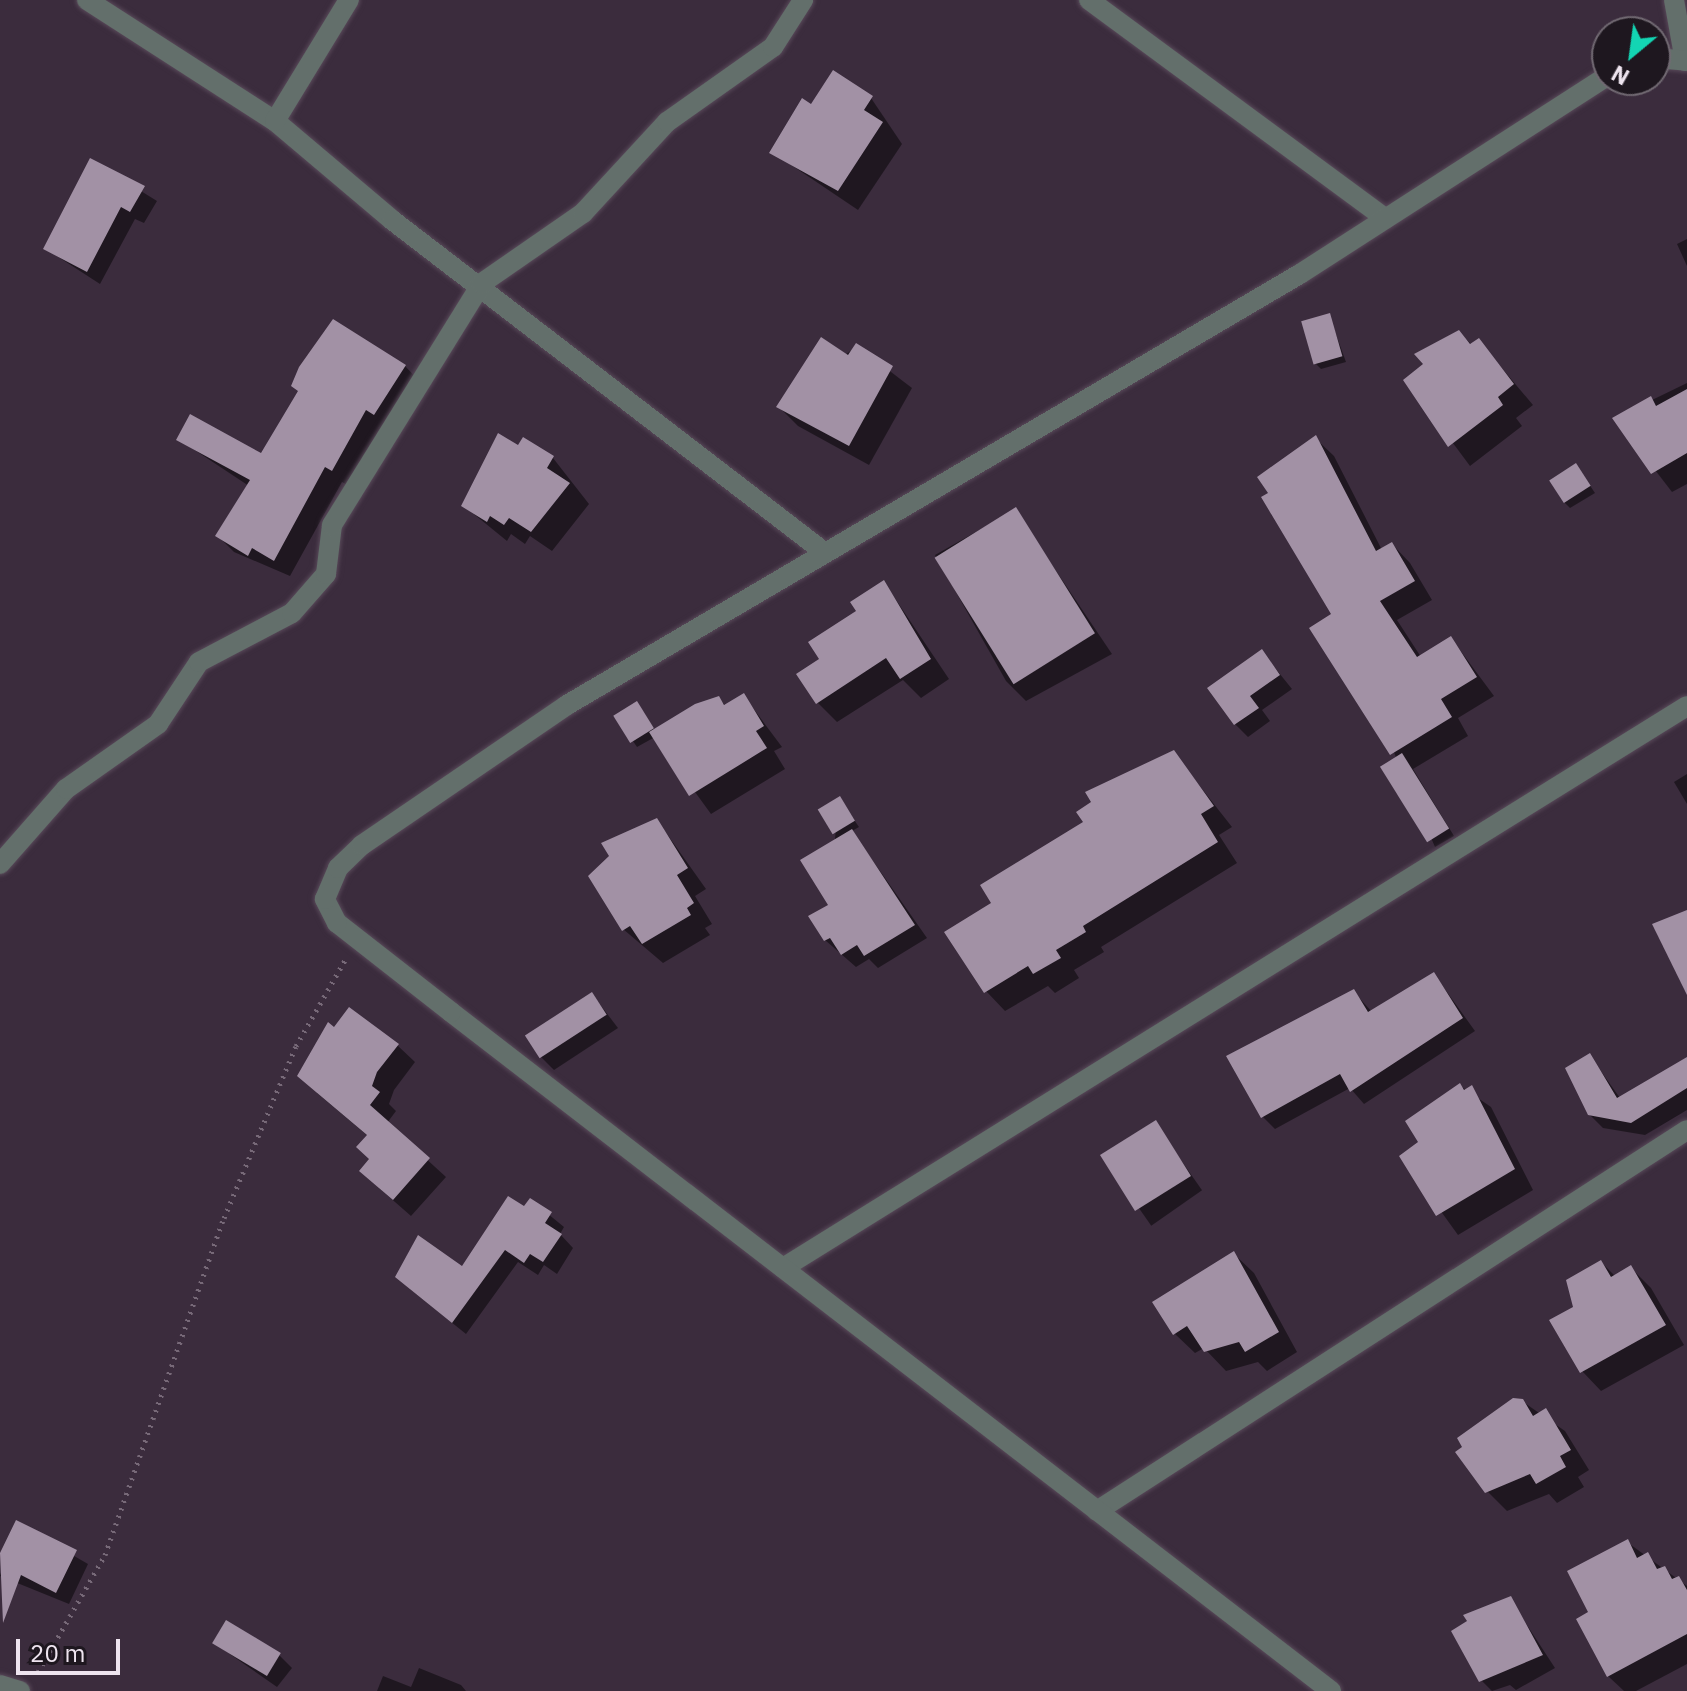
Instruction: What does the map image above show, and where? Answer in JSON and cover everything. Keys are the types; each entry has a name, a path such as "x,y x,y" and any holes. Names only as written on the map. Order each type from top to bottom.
{"street":[{"path":"87,0 275,121 392,220 482,283 824,552"},
{"path":"275,121 349,0"},
{"path":"0,864 66,789 158,724 199,662 292,613 326,574 332,525 482,283 583,213 667,122 773,47 803,0"},
{"path":"1089,0 1385,218"},
{"path":"1674,0 1686,61"},
{"path":"1331,1691 337,923 325,899 338,868 362,845 567,705 1385,218 1591,86"},
{"path":"783,1268 1687,706"},
{"path":"1097,1511 1687,1130"},
{"path":"0,1685 28,1684"}],"path":[{"path":"28,1684 105,1555 224,1218 296,1046 357,938"}],"building":[{"path":"833,70 873,96 864,110 883,122 838,191 769,153 802,98 811,104"},
{"path":"90,158 145,186 130,212 121,207 87,272 43,249"},
{"path":"1330,313 1342,356 1314,365 1301,321"},
{"path":"333,319 406,365 374,415 366,410 332,471 325,467 274,561 252,548 248,556 215,536 250,480 176,440 190,414 261,453 298,391 291,386 299,367"},
{"path":"1459,330 1470,344 1479,338 1514,384 1498,397 1503,405 1448,447 1403,380 1423,364 1414,354"},
{"path":"821,337 848,355 856,343 893,366 849,446 776,407"},
{"path":"1687,389 1687,453 1651,474 1612,418 1651,396 1656,406"},
{"path":"498,433 518,445 523,437 554,456 547,468 570,483 531,532 509,518 504,525 490,516 487,522 461,506"},
{"path":"1316,435 1376,551 1392,542 1415,581 1380,601 1417,657 1451,636 1477,677 1441,699 1452,717 1390,755 1309,628 1331,614 1261,497 1268,493 1257,477"},
{"path":"1576,463 1591,486 1564,503 1549,480"},
{"path":"1016,507 1095,633 1014,684 935,558"},
{"path":"884,580 931,659 900,679 886,658 816,704 796,674 819,659 808,642 856,611 850,602"},
{"path":"1262,649 1280,675 1250,696 1259,708 1234,725 1207,688"},
{"path":"744,693 764,726 756,731 767,748 689,796 649,732 695,704 719,696 724,705"},
{"path":"637,701 654,728 630,743 613,716"},
{"path":"1174,750 1214,806 1201,814 1218,842 1083,926 1086,932 1056,950 1061,958 1033,974 1028,966 984,993 944,932 991,903 980,885 1083,822 1076,812 1091,802 1085,792"},
{"path":"1402,753 1449,828 1427,842 1380,767"},
{"path":"840,796 855,821 833,834 818,809"},
{"path":"657,818 688,868 677,875 694,903 687,908 691,915 642,944 630,926 622,931 588,876 609,856 601,843"},
{"path":"852,829 915,925 864,956 857,945 841,955 830,938 824,941 808,916 828,905 800,860"},
{"path":"1687,910 1687,995 1652,924"},
{"path":"1434,972 1463,1018 1350,1092 1340,1074 1261,1118 1226,1056 1354,989 1368,1012"},
{"path":"592,992 607,1015 540,1058 525,1036"},
{"path":"349,1007 399,1044 377,1072 372,1086 380,1092 370,1105 430,1158 393,1200 359,1171 369,1159 356,1147 367,1135 297,1076 328,1022 334,1027"},
{"path":"1590,1053 1617,1098 1687,1057 1687,1088 1631,1123 1588,1115 1565,1068"},
{"path":"1460,1083 1464,1090 1472,1085 1515,1169 1436,1216 1399,1156 1418,1142 1405,1121"},
{"path":"1156,1120 1191,1176 1135,1211 1100,1155"},
{"path":"508,1196 524,1206 530,1198 552,1212 545,1223 562,1234 543,1262 530,1254 524,1263 505,1250 452,1323 395,1277 418,1235 462,1266"},
{"path":"1234,1251 1279,1332 1245,1352 1239,1342 1204,1352 1187,1326 1173,1335 1152,1302"},
{"path":"1601,1260 1611,1277 1631,1265 1666,1325 1580,1373 1549,1320 1573,1307 1566,1280"},
{"path":"1513,1398 1523,1399 1533,1416 1546,1408 1571,1450 1560,1456 1566,1467 1536,1484 1530,1474 1485,1493 1455,1452 1462,1447 1457,1438"},
{"path":"16,1520 77,1550 56,1593 21,1575 3,1623 0,1553"},
{"path":"1628,1539 1637,1558 1648,1552 1657,1569 1665,1566 1672,1579 1679,1576 1687,1590 1687,1634 1607,1677 1576,1619 1588,1612 1567,1571"},
{"path":"1511,1596 1543,1655 1479,1682 1451,1631 1467,1621 1463,1615"},
{"path":"226,1620 281,1653 267,1676 212,1643"}]}
